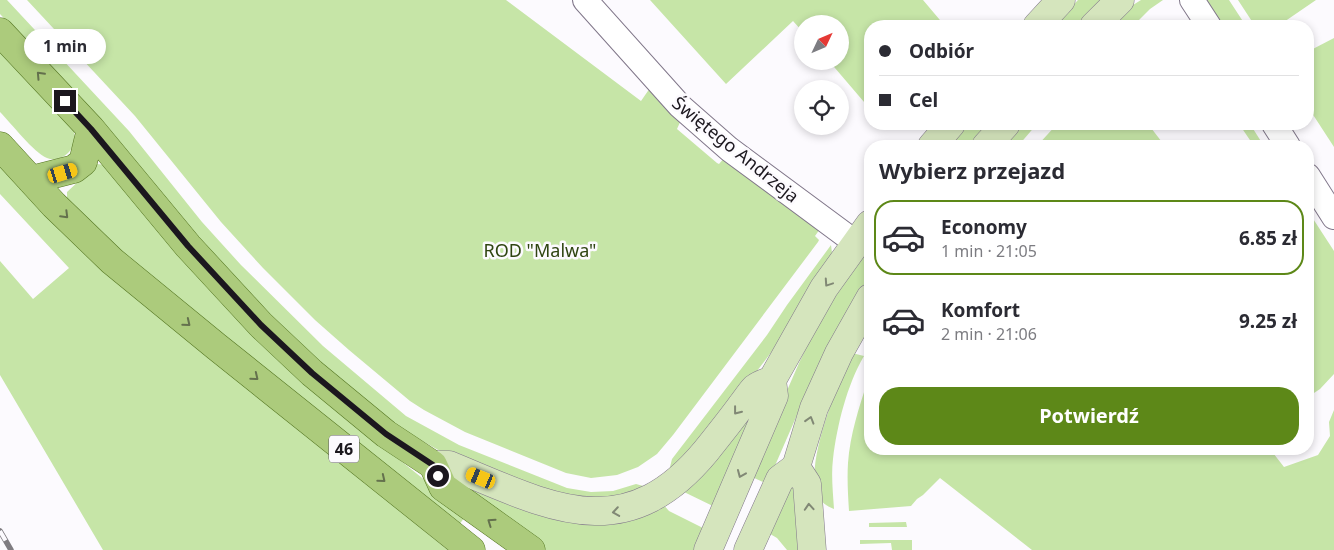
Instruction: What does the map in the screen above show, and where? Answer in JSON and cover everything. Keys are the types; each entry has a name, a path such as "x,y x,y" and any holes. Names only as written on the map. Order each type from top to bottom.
{"main road":[{"path":"1043,20 1061,0"},
{"path":"1100,20 1120,0"},
{"name":"46","path":"0,32 91,129 188,246 261,325 312,373 386,434 433,465 443,486 531,550"},
{"path":"31,180 74,169 83,162 91,129"},
{"path":"937,140 946,130"},
{"path":"991,140 1001,130"},
{"name":"46","path":"0,146 82,233 130,277 472,550"},
{"path":"433,465 449,465 544,504 573,512 602,514 631,509 655,498 679,482 702,457 756,388 772,380 824,288 863,234"},
{"path":"748,550 780,479 796,467 814,408 839,353 864,309"},
{"path":"708,550 774,396 772,380"},
{"path":"796,467 807,484 812,550"}],"street":[{"name":"Świętego Andrzeja","path":"584,0 680,106 730,149 863,234"},
{"path":"1192,0 1206,20"},
{"path":"1314,185 1334,217"}],"green space":[{"path":"0,0 7,0 129,131 202,222 241,265 323,346 406,416 459,445 567,488 591,492 613,491 636,484 647,487 592,506 447,455 396,426 358,396 293,339 230,275 87,106 0,14"},
{"name":"ROD \"Malwa\"","path":"27,0 506,0 641,101 650,88 681,120 677,129 717,163 719,164 725,157 820,229 815,236 819,240 657,454 638,467 617,475 591,478 566,473 465,432 424,410 410,401 349,350 315,320 263,268 221,222 135,116"},
{"path":"650,0 923,0 940,20 864,20 864,102 849,84 849,80 845,80 837,70 849,70 849,15 794,15 793,21 726,84"},
{"path":"1078,0 1103,0 1084,20 1060,20"},
{"path":"1141,0 1163,0 1139,20 1118,20"},
{"path":"1206,0 1229,0 1242,20 1220,20"},
{"path":"1238,0 1316,0 1287,20 1251,20"},
{"path":"1334,38 1334,147 1314,116 1314,48"},
{"path":"0,49 73,128 75,138 70,150 64,156 53,159 42,155 29,144 0,112"},
{"path":"962,130 985,130 975,140 953,140"},
{"path":"1018,130 1032,130 1023,140 1009,140"},
{"path":"1052,130 1153,130 1160,140 1042,140"},
{"path":"1243,130 1254,130 1260,140 1250,140"},
{"path":"97,164 106,165 325,400 467,514 459,525 120,251 67,201 67,192"},
{"path":"0,165 363,480 364,483 448,550 103,550 0,375 0,261 33,299 69,268 0,194"},
{"path":"1314,220 1334,251 1334,374 1314,393"},
{"path":"831,245 832,253 776,346 687,463 669,471 672,459 767,335"},
{"path":"864,252 864,285 824,353 767,484 750,476 823,313"},
{"path":"852,353 864,356 848,392 837,433 832,465 834,509 824,503 817,494 814,480 815,462 825,423"},
{"path":"762,392 719,509 684,492"},
{"path":"864,393 864,455 1275,455 1284,467 1318,455 1330,436 1329,422 1334,410 1334,550 1032,550 940,478 911,506 849,511 848,463 855,421"},
{"path":"446,472 542,511 662,503 669,511 709,531 697,550 546,550 529,539"},
{"path":"794,479 804,550 787,550 777,538 765,531"},
{"path":"906,522 907,527 869,527 869,523"},
{"path":"860,540 912,540 912,550 892,550 891,543 860,544"}],"railway":[{"path":"0,531 11,550"}],"route":[{"path":"65,101 131,176 188,246 261,325 312,373 386,434 433,465 438,476"}]}
